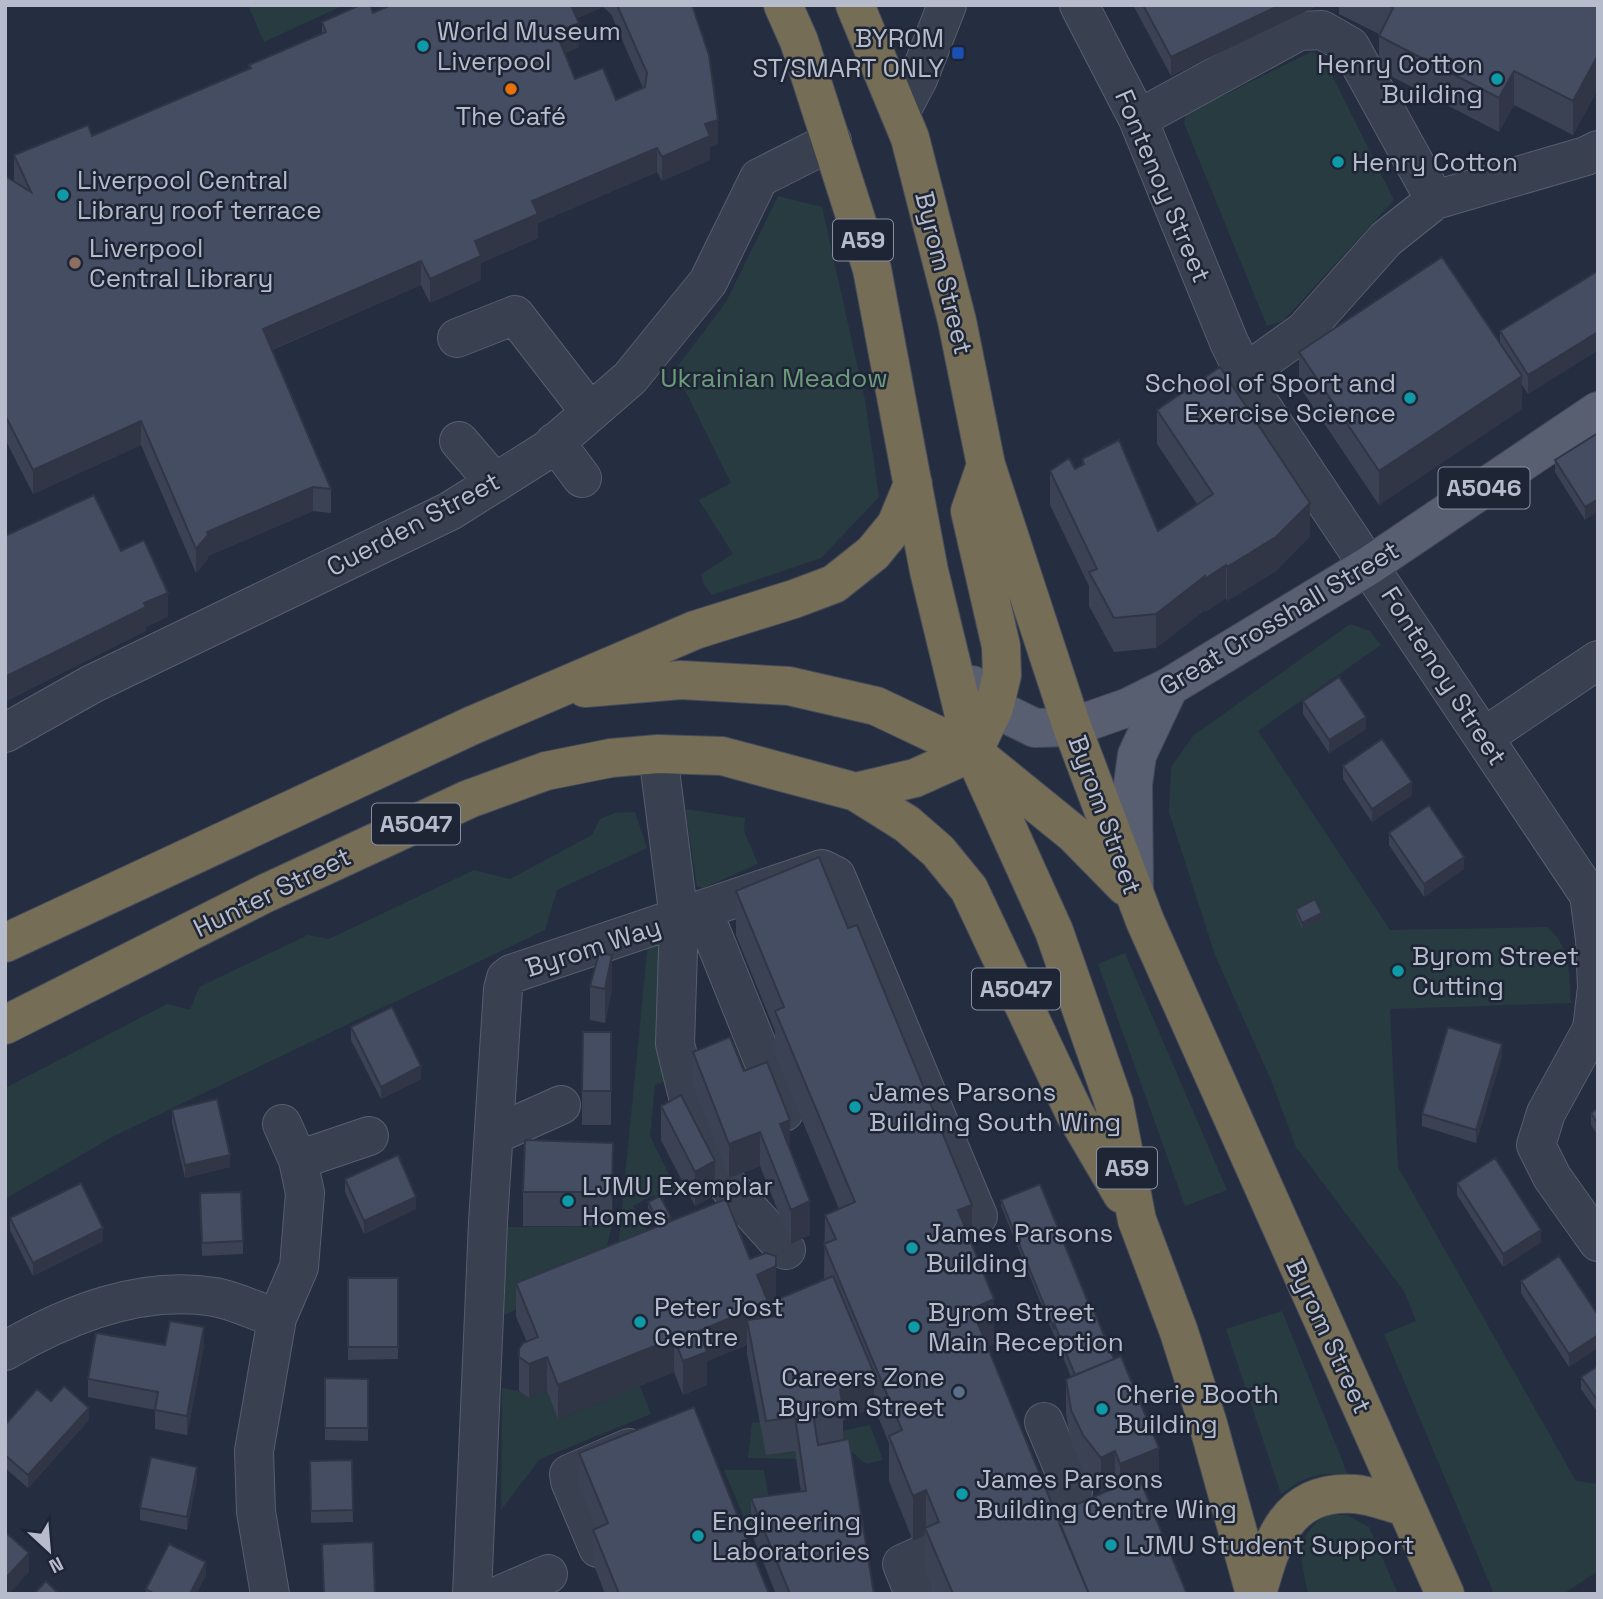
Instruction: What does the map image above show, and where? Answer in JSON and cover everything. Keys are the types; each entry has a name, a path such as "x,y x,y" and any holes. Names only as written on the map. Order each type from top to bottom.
{"highway":[{"name":"A59","path":"783,5 799,41 872,269 929,571 972,752 1058,943 1114,1103 1137,1220 1179,1332 1256,1594"},
{"name":"Byrom Street","path":"855,5 910,138 957,321 986,465 1072,727 1135,896 1269,1206 1445,1594"},
{"path":"986,465 970,511 1001,646 1002,675 994,708 972,752 1074,834 1135,896"},
{"name":"A5047","path":"5,943 551,691 695,630 834,584 873,553 896,525 913,484"},
{"name":"A5047","path":"551,691 681,680 789,686 876,706 972,752"},
{"name":"A5047","path":"856,792 915,778 972,752"},
{"name":"Hunter Street","path":"5,1025 266,893 469,799 546,771 611,758 658,754 722,756 856,792 907,824 928,842 970,889 1075,1114 1137,1220"},
{"path":"1256,1594 1270,1546 1293,1510 1321,1496 1355,1494 1406,1507"}],"main road":[{"name":"Great Crosshall Street","path":"950,662 994,708 1035,727 1072,727 1111,715 1169,687 1370,565 1598,411"},
{"path":"1135,896 1133,794 1137,755 1169,687"}],"street":[{"path":"900,113 914,89 947,5"},
{"name":"Fontenoy Street","path":"1079,5 1139,119 1244,374 1258,401 1589,895 1595,939 1597,988 1593,1033 1546,1113 1536,1145 1552,1177 1598,1242"},
{"path":"1139,119 1299,31 1322,30 1350,46 1436,200"},
{"name":"Cuerden Street","path":"5,733 92,684 450,511 555,442 630,378 708,282 759,178 831,141"},
{"path":"1244,374 1304,331 1386,239 1436,200 1586,156 1598,150"},
{"path":"457,338 515,315 590,412"},
{"path":"459,440 495,483"},
{"path":"555,442 582,478"},
{"path":"1484,737 1598,660"},
{"path":"658,754 679,919 675,1044 694,1121 729,1187 786,1250"},
{"name":"Byrom Way","path":"472,1594 494,1135 506,978 822,869 833,873 978,1216"},
{"path":"679,919 702,921 709,926 787,1119"},
{"path":"494,1135 561,1105"},
{"path":"270,1594 256,1512 254,1451 276,1318 299,1267 305,1193 298,1160 282,1124"},
{"path":"298,1160 369,1136"},
{"path":"5,1350 76,1313 153,1295 216,1297 276,1318"},
{"path":"1035,1508 1073,1492 1044,1422"},
{"path":"598,1548 569,1474 661,1435"},
{"path":"914,1594 902,1564 932,1550"},
{"path":"502,1594 548,1574"}],"green space":[{"path":"248,5 344,5 264,42"},
{"path":"1311,52 1322,55 1394,200 1283,321 1267,326 1184,123 1186,114"},
{"name":"Ukrainian Meadow","path":"778,196 822,207 865,400 879,497 821,558 712,595 703,583 701,574 733,554 699,500 731,483 675,370 726,302"},
{"path":"1350,624 1370,631 1381,645 1258,731 1390,930 1547,927 1565,952 1571,1003 1390,1009 1398,1167 1576,1481 1598,1484 1598,1571 1563,1594 1494,1594 1384,1334 1416,1321 1404,1291 1296,1147 1271,1080 1215,955 1169,812 1171,767 1194,735"},
{"path":"685,809 745,818 744,831 758,864 703,888 697,886"},
{"path":"635,812 647,848 557,890 545,930 114,1136 5,1199 5,1088 167,1004 190,1010 199,987 308,935 329,939 474,870 510,879 592,835 600,819 615,813"},
{"path":"649,932 664,935 671,1080 655,1085 650,1136 677,1191 660,1202 654,1195 633,1206 648,1232 618,1249"},
{"path":"1125,953 1227,1190 1185,1206 1098,964"},
{"path":"612,1226 606,1249 613,1268 504,1315 506,1227"},
{"path":"1282,1311 1348,1475 1328,1474 1313,1477 1281,1494 1226,1329"},
{"path":"640,1386 651,1414 540,1459 501,1510 502,1388 519,1391 529,1398 547,1391 559,1419"},
{"path":"760,1422 795,1451 796,1459 748,1458 752,1423"},
{"path":"870,1425 883,1460 866,1464 843,1444 841,1431"},
{"path":"724,1470 764,1470 773,1522 747,1525"},
{"path":"1325,1515 1347,1515 1369,1527 1398,1594 1308,1594 1302,1559 1303,1542 1307,1533"}],"building":[{"path":"360,5 370,5 373,13 391,5 571,5 579,23 556,32 575,79 603,68 616,100 645,87 647,73 617,5 692,5 709,55 718,120 705,124 710,136 662,157 657,148 532,201 538,214 475,241 481,256 430,279 421,261 263,329 331,489 313,487 207,532 208,535 196,549 141,421 33,470 5,415 5,176 31,192 14,155 88,125 92,136 251,68 249,65 326,32 322,22"},
{"path":"1143,5 1280,5 1171,57"},
{"name":"Henry Cotton Building","path":"1389,5 1598,5 1598,55 1573,101 1514,71 1499,98 1379,36 1393,8"},
{"name":"School of Sport and Exercise Science","path":"1442,257 1522,376 1379,471 1299,352"},
{"path":"1598,271 1598,332 1528,375 1500,331"},
{"path":"1220,367 1310,503 1276,537 1205,579 1205,576 1156,614 1114,618 1089,572 1097,569 1050,471 1069,458 1075,469 1084,464 1082,459 1119,440 1158,531 1213,494 1157,410"},
{"path":"1598,433 1598,499 1585,507 1555,460"},
{"path":"94,495 121,551 144,540 168,593 144,603 146,607 5,677 5,536"},
{"path":"1339,677 1366,717 1329,740 1303,701"},
{"path":"1382,739 1412,782 1372,809 1343,766"},
{"path":"1429,805 1464,857 1424,884 1389,833"},
{"name":"James Parsons Building","path":"819,857 848,928 857,925 972,1205 958,1210 994,1299 972,1309 1089,1594 953,1594 925,1528 939,1522 926,1490 913,1496 889,1436 902,1430 824,1244 836,1239 825,1215 855,1202 775,1011 784,1007 736,891"},
{"path":"1315,899 1322,913 1302,923 1296,909"},
{"path":"599,953 612,955 605,989 590,986"},
{"path":"392,1007 421,1066 381,1087 351,1027"},
{"path":"1448,1027 1502,1044 1476,1130 1422,1114"},
{"path":"583,1032 611,1032 611,1091 582,1091"},
{"path":"730,1037 744,1071 767,1062 790,1120 780,1124 810,1201 791,1210 760,1132 729,1144 693,1052"},
{"path":"681,1095 715,1161 695,1172 661,1106"},
{"path":"217,1099 230,1155 185,1165 172,1110"},
{"path":"1598,1108 1598,1124 1591,1113"},
{"path":"525,1140 613,1143 612,1192 523,1192"},
{"path":"398,1155 416,1197 364,1221 345,1179"},
{"path":"1495,1158 1541,1230 1503,1254 1457,1183"},
{"path":"81,1183 103,1228 33,1263 10,1218"},
{"path":"1040,1184 1090,1307 1054,1323 1054,1329 1001,1200"},
{"path":"241,1192 243,1241 202,1243 200,1193"},
{"path":"660,1196 671,1217 659,1223 648,1202"},
{"name":"Peter Jost Centre","path":"726,1199 750,1259 766,1253 776,1256 776,1266 757,1275 768,1302 699,1331 707,1352 683,1361 674,1338 558,1385 547,1357 529,1364 519,1357 519,1349 523,1343 538,1337 516,1283"},
{"path":"1559,1256 1598,1315 1598,1335 1569,1354 1521,1281"},
{"path":"833,1276 874,1373 840,1389 843,1410 813,1414 818,1445 849,1439 874,1594 790,1594 751,1498 806,1491 795,1417 766,1421 747,1320 778,1316 776,1300"},
{"path":"348,1278 398,1278 398,1347 348,1347"},
{"path":"1092,1306 1114,1359 1075,1375 1054,1323"},
{"path":"170,1321 204,1327 187,1416 155,1410 158,1392 88,1379 96,1333 165,1345"},
{"path":"1121,1356 1159,1448 1120,1464 1115,1451 1101,1458 1083,1435 1071,1410 1066,1379"},
{"path":"1598,1366 1598,1401 1581,1377"},
{"path":"325,1378 368,1379 368,1428 325,1428"},
{"path":"64,1386 89,1408 28,1475 5,1455 5,1425 37,1389 51,1401"},
{"path":"694,1407 769,1594 619,1594 593,1530 608,1523 579,1453"},
{"path":"151,1457 197,1467 187,1517 140,1508"},
{"path":"352,1460 353,1510 311,1511 310,1461"},
{"path":"1139,1477 1187,1594 1089,1594 1059,1523 1071,1518 1066,1509"},
{"path":"5,1532 29,1553 5,1579"},
{"path":"373,1542 375,1594 324,1594 322,1544"},
{"path":"169,1544 206,1562 190,1594 155,1594 146,1589"},
{"path":"46,1581 59,1594 34,1594"}],"place":[{"name":"World Museum Liverpool","path":"423,46"},
{"name":"BYROM ST/SMART ONLY","path":"958,53"},
{"name":"Henry Cotton Building","path":"1497,79"},
{"name":"The Café","path":"511,89"},
{"name":"Henry Cotton","path":"1338,162"},
{"name":"Liverpool Central Library roof terrace","path":"63,195"},
{"name":"Liverpool Central Library","path":"75,263"},
{"name":"School of Sport and Exercise Science","path":"1410,398"},
{"name":"Byrom Street Cutting","path":"1398,971"},
{"name":"James Parsons Building South Wing","path":"855,1107"},
{"name":"LJMU Exemplar Homes","path":"568,1201"},
{"name":"James Parsons Building","path":"912,1248"},
{"name":"Peter Jost Centre","path":"640,1322"},
{"name":"Byrom Street Main Reception","path":"914,1327"},
{"name":"Careers Zone Byrom Street","path":"959,1392"},
{"name":"Cherie Booth Building","path":"1102,1409"},
{"name":"James Parsons Building Centre Wing","path":"962,1494"},
{"name":"Engineering Laboratories","path":"698,1536"},
{"name":"LJMU Student Support","path":"1111,1545"}]}
